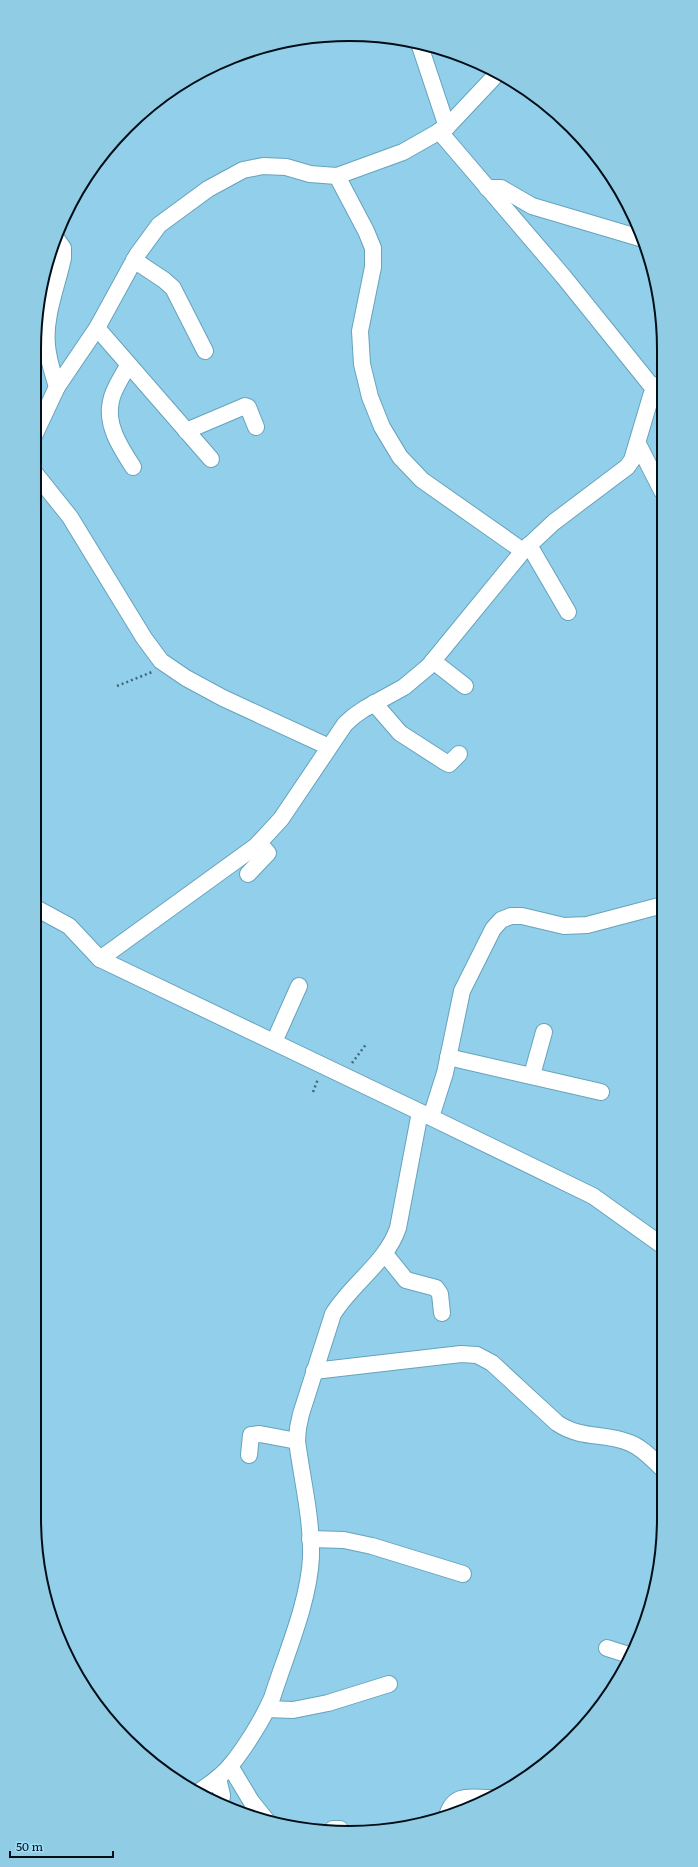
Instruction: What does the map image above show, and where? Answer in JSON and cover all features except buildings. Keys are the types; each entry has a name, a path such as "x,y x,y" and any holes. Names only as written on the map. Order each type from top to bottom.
{"street":[{"path":"421,49 443,129 487,188 657,385"},
{"path":"41,421 57,387 97,328 134,260 159,225 208,189 243,170 264,166 286,167 310,174 337,176 403,152 443,129 494,77"},
{"path":"337,176 366,231 372,248 373,267 360,331 362,364 370,397 382,427 400,457 422,480 526,548 568,612"},
{"path":"487,188 501,188 532,206 636,237"},
{"path":"57,387 46,344 48,322 64,258 63,248 60,243"},
{"path":"134,260 164,280 173,288 206,351"},
{"path":"97,328 210,459"},
{"path":"128,365 111,401 110,415 116,439 133,467"},
{"path":"100,959 240,859 259,843 281,819 345,724 354,716 374,703 417,678 433,661 526,548 562,515 627,467 632,460 638,444 651,396 657,387"},
{"path":"186,431 245,406 248,407 256,427"},
{"path":"638,444 657,481"},
{"path":"41,481 70,517 144,638 161,661 223,698 329,748"},
{"path":"433,661 465,686"},
{"path":"374,703 400,733 449,764 452,763 459,754"},
{"path":"248,874 268,853 259,843"},
{"path":"203,1789 218,1778 230,1766 268,1709 305,1597 311,1557 298,1441 298,1428 301,1414 333,1314 341,1302 385,1254 394,1241 426,1114 442,1085 462,991 493,928 501,920 511,916 522,916 564,926 587,926 657,907"},
{"path":"41,911 69,926 100,959 426,1114 593,1196 657,1242"},
{"path":"274,1042 299,986"},
{"path":"532,1075 544,1032"},
{"path":"448,1057 601,1092"},
{"path":"385,1254 406,1280 436,1288 440,1294 442,1313"},
{"path":"314,1371 461,1354 477,1355 492,1363 557,1423 568,1430 631,1443 642,1450 657,1464"},
{"path":"249,1455 251,1435 260,1434 298,1441"},
{"path":"310,1539 344,1540 372,1546 463,1574"},
{"path":"607,1648 625,1654"},
{"path":"268,1709 293,1710 328,1703 389,1684"},
{"path":"230,1766 251,1801 261,1813"},
{"path":"218,1778 222,1798"},
{"path":"449,1809 450,1807 458,1800 475,1799"}],"path":[{"path":"117,686 168,666"},
{"path":"344,1075 367,1043"}]}
